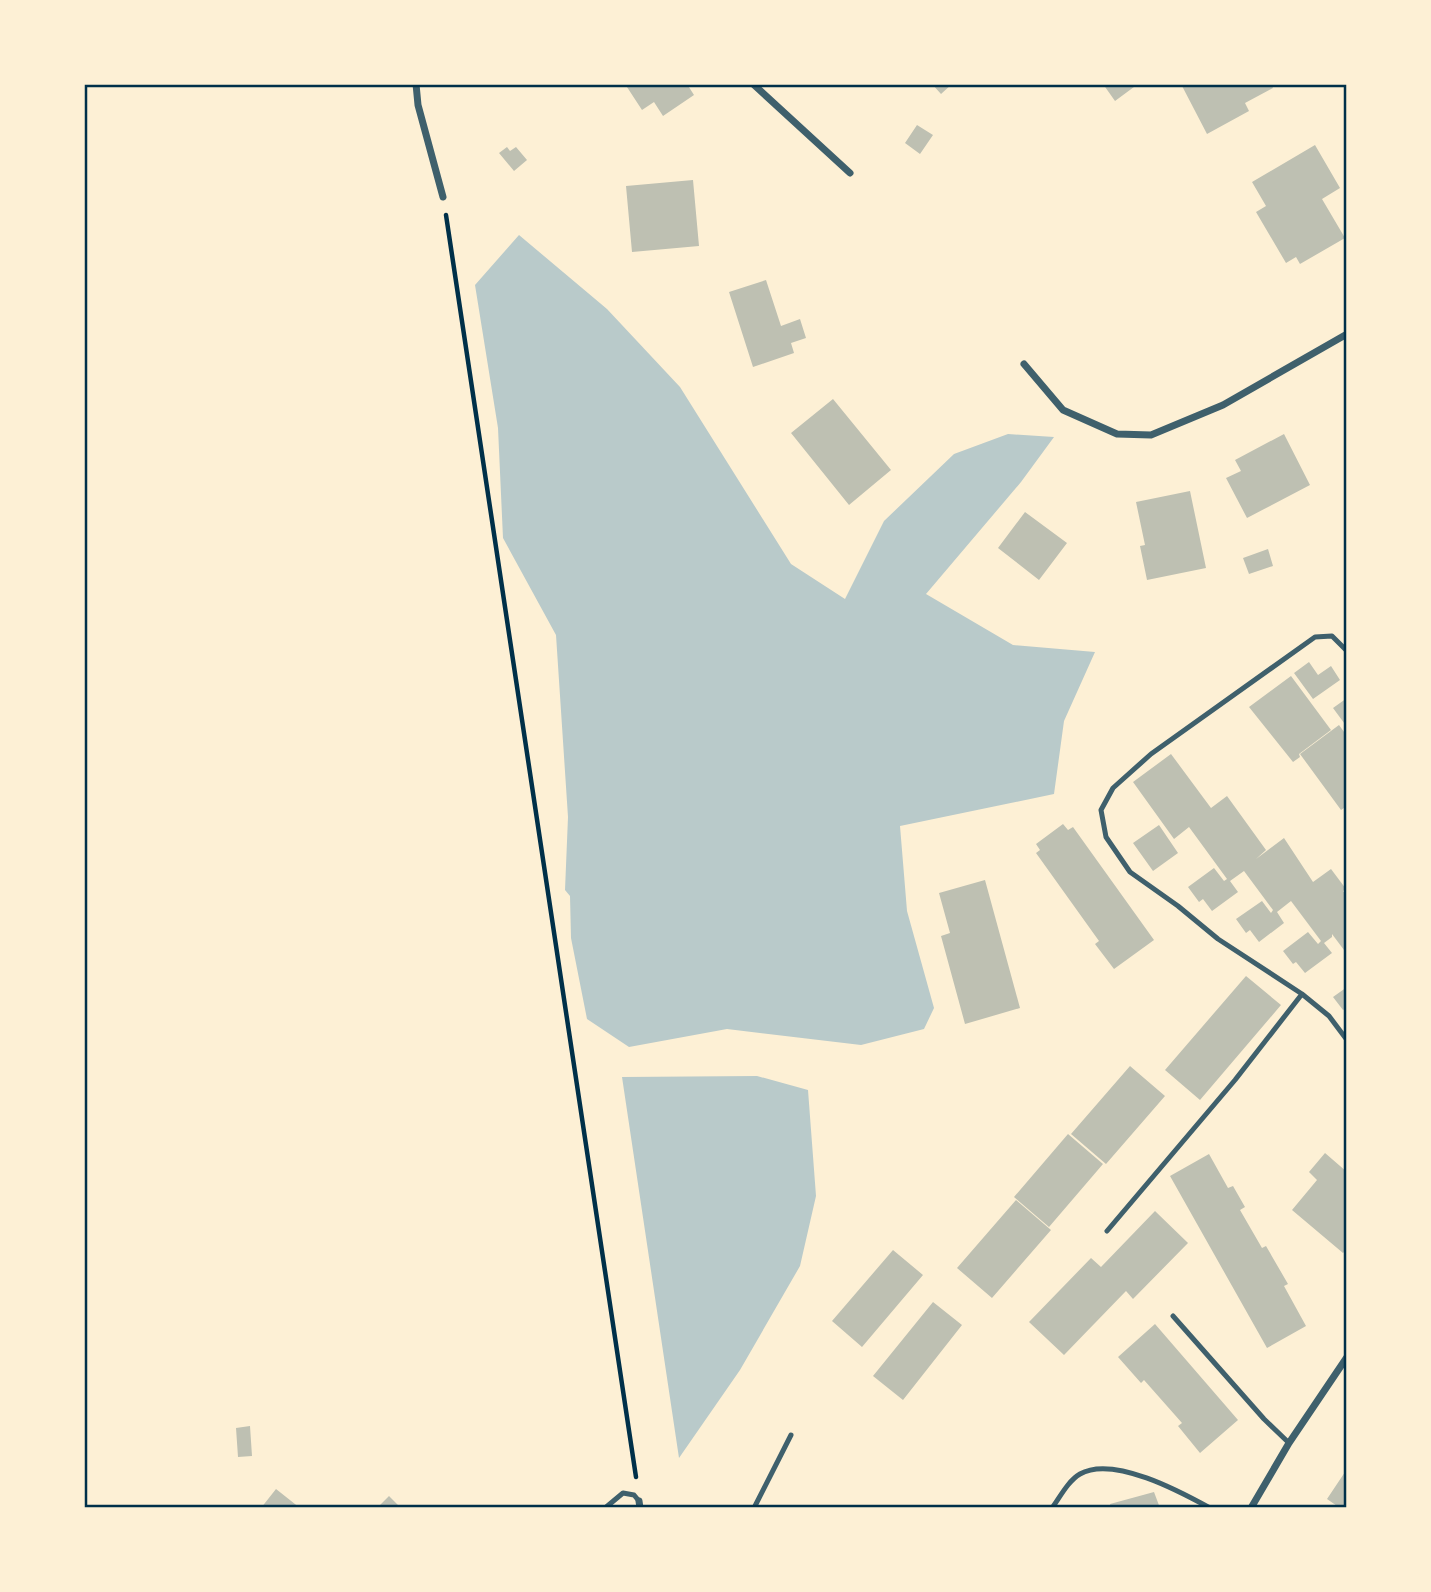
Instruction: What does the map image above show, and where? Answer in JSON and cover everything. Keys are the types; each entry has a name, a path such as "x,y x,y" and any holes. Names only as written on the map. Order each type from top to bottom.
{"street":[{"path":"416,84 418,105 443,197"},
{"path":"753,84 850,173"},
{"path":"1024,364 1063,410 1117,434 1152,435 1223,405 1347,334"},
{"path":"1251,1508 1289,1443 1347,1357"}],"lane":[{"path":"1347,651 1332,636 1315,637 1151,754 1113,788 1101,810 1106,837 1130,872 1218,939 1302,994 1329,1016 1347,1040"},
{"path":"1107,1231 1235,1080 1302,994"},
{"path":"1174,1316 1264,1419 1289,1443"},
{"path":"754,1508 791,1434"},
{"path":"1052,1508 1073,1479 1087,1471 1103,1470 1124,1472 1153,1480 1179,1490 1210,1508"},
{"path":"605,1508 623,1493 634,1495 640,1504"}],"path":[{"path":"443,197 640,1504"}],"shaded area":[{"path":"519,235 607,309 680,387 791,564 845,599 884,521 954,454 1008,434 1054,437 1021,482 926,594 1013,645 1095,652 1064,721 1054,794 900,826 907,911 934,1008 924,1029 861,1045 727,1029 629,1047 587,1019 571,938 570,896 565,890 568,817 556,635 503,538 498,428 475,285"},
{"path":"757,1076 808,1090 816,1196 800,1266 740,1370 679,1458 622,1077"}],"building":[{"path":"625,84 687,84 694,95 663,116 654,102 642,110"},
{"path":"932,84 952,84 941,94"},
{"path":"1103,84 1138,84 1115,101"},
{"path":"1181,84 1271,84 1273,88 1245,103 1249,111 1207,134"},
{"path":"917,125 933,135 920,154 905,143"},
{"path":"1315,145 1340,188 1322,199 1345,238 1300,264 1296,257 1286,263 1256,212 1266,206 1252,182"},
{"path":"507,147 510,151 516,147 527,160 514,171 499,153"},
{"path":"693,180 699,246 632,252 626,186"},
{"path":"766,280 781,326 800,319 806,338 791,343 794,353 753,367 729,292"},
{"path":"833,399 891,470 849,505 791,433"},
{"path":"1284,434 1310,485 1247,518 1226,478 1241,471 1235,460"},
{"path":"1190,491 1206,568 1147,580 1140,546 1145,545 1136,502"},
{"path":"1025,512 1067,543 1039,580 998,548"},
{"path":"1268,549 1273,566 1249,574 1243,558"},
{"path":"1309,662 1318,675 1331,666 1340,680 1313,699 1294,673"},
{"path":"1291,676 1331,730 1299,754 1300,757 1293,762 1249,707"},
{"path":"1347,698 1347,727 1333,708"},
{"path":"1339,725 1347,736 1347,806 1341,810 1300,754"},
{"path":"1171,754 1211,808 1227,796 1266,850 1256,859 1284,838 1313,882 1331,869 1346,889 1343,891 1347,896 1347,954 1332,934 1324,943 1332,953 1305,973 1296,962 1293,964 1283,951 1308,932 1318,944 1321,941 1291,901 1277,912 1284,923 1259,942 1250,930 1246,933 1236,919 1262,901 1271,913 1273,910 1244,871 1230,881 1238,892 1212,911 1203,899 1199,902 1188,887 1214,868 1224,881 1227,879 1189,827 1174,839 1133,782"},
{"path":"1063,824 1068,830 1073,827 1154,940 1114,969 1095,944 1099,941 1036,853 1040,850 1036,844"},
{"path":"1159,825 1178,853 1153,871 1133,843"},
{"path":"985,880 1020,1008 965,1024 941,936 950,933 939,893"},
{"path":"1246,976 1281,1005 1200,1100 1165,1070"},
{"path":"1347,987 1347,1008 1343,1010 1333,997"},
{"path":"1130,1066 1165,1096 1106,1164 1071,1134"},
{"path":"1068,1134 1103,1164 1049,1227 1014,1197"},
{"path":"1325,1153 1347,1172 1347,1249 1343,1253 1292,1210 1317,1180 1309,1172"},
{"path":"1209,1154 1228,1188 1233,1186 1245,1207 1240,1210 1262,1248 1266,1246 1288,1284 1284,1286 1306,1326 1267,1348 1170,1176"},
{"path":"1016,1200 1051,1230 992,1298 957,1268"},
{"path":"1155,1211 1188,1243 1133,1299 1126,1291 1064,1355 1029,1322 1091,1258 1101,1267"},
{"path":"893,1250 923,1275 862,1347 832,1321"},
{"path":"933,1302 962,1325 903,1400 873,1376"},
{"path":"1155,1324 1238,1420 1200,1453 1178,1426 1182,1423 1144,1380 1141,1383 1118,1357"},
{"path":"250,1426 252,1456 238,1457 236,1428"},
{"path":"1347,1469 1347,1508 1340,1508 1327,1499"},
{"path":"276,1489 300,1508 261,1508"},
{"path":"1154,1492 1160,1508 1111,1508 1110,1504"},
{"path":"389,1496 401,1508 377,1508"}]}
